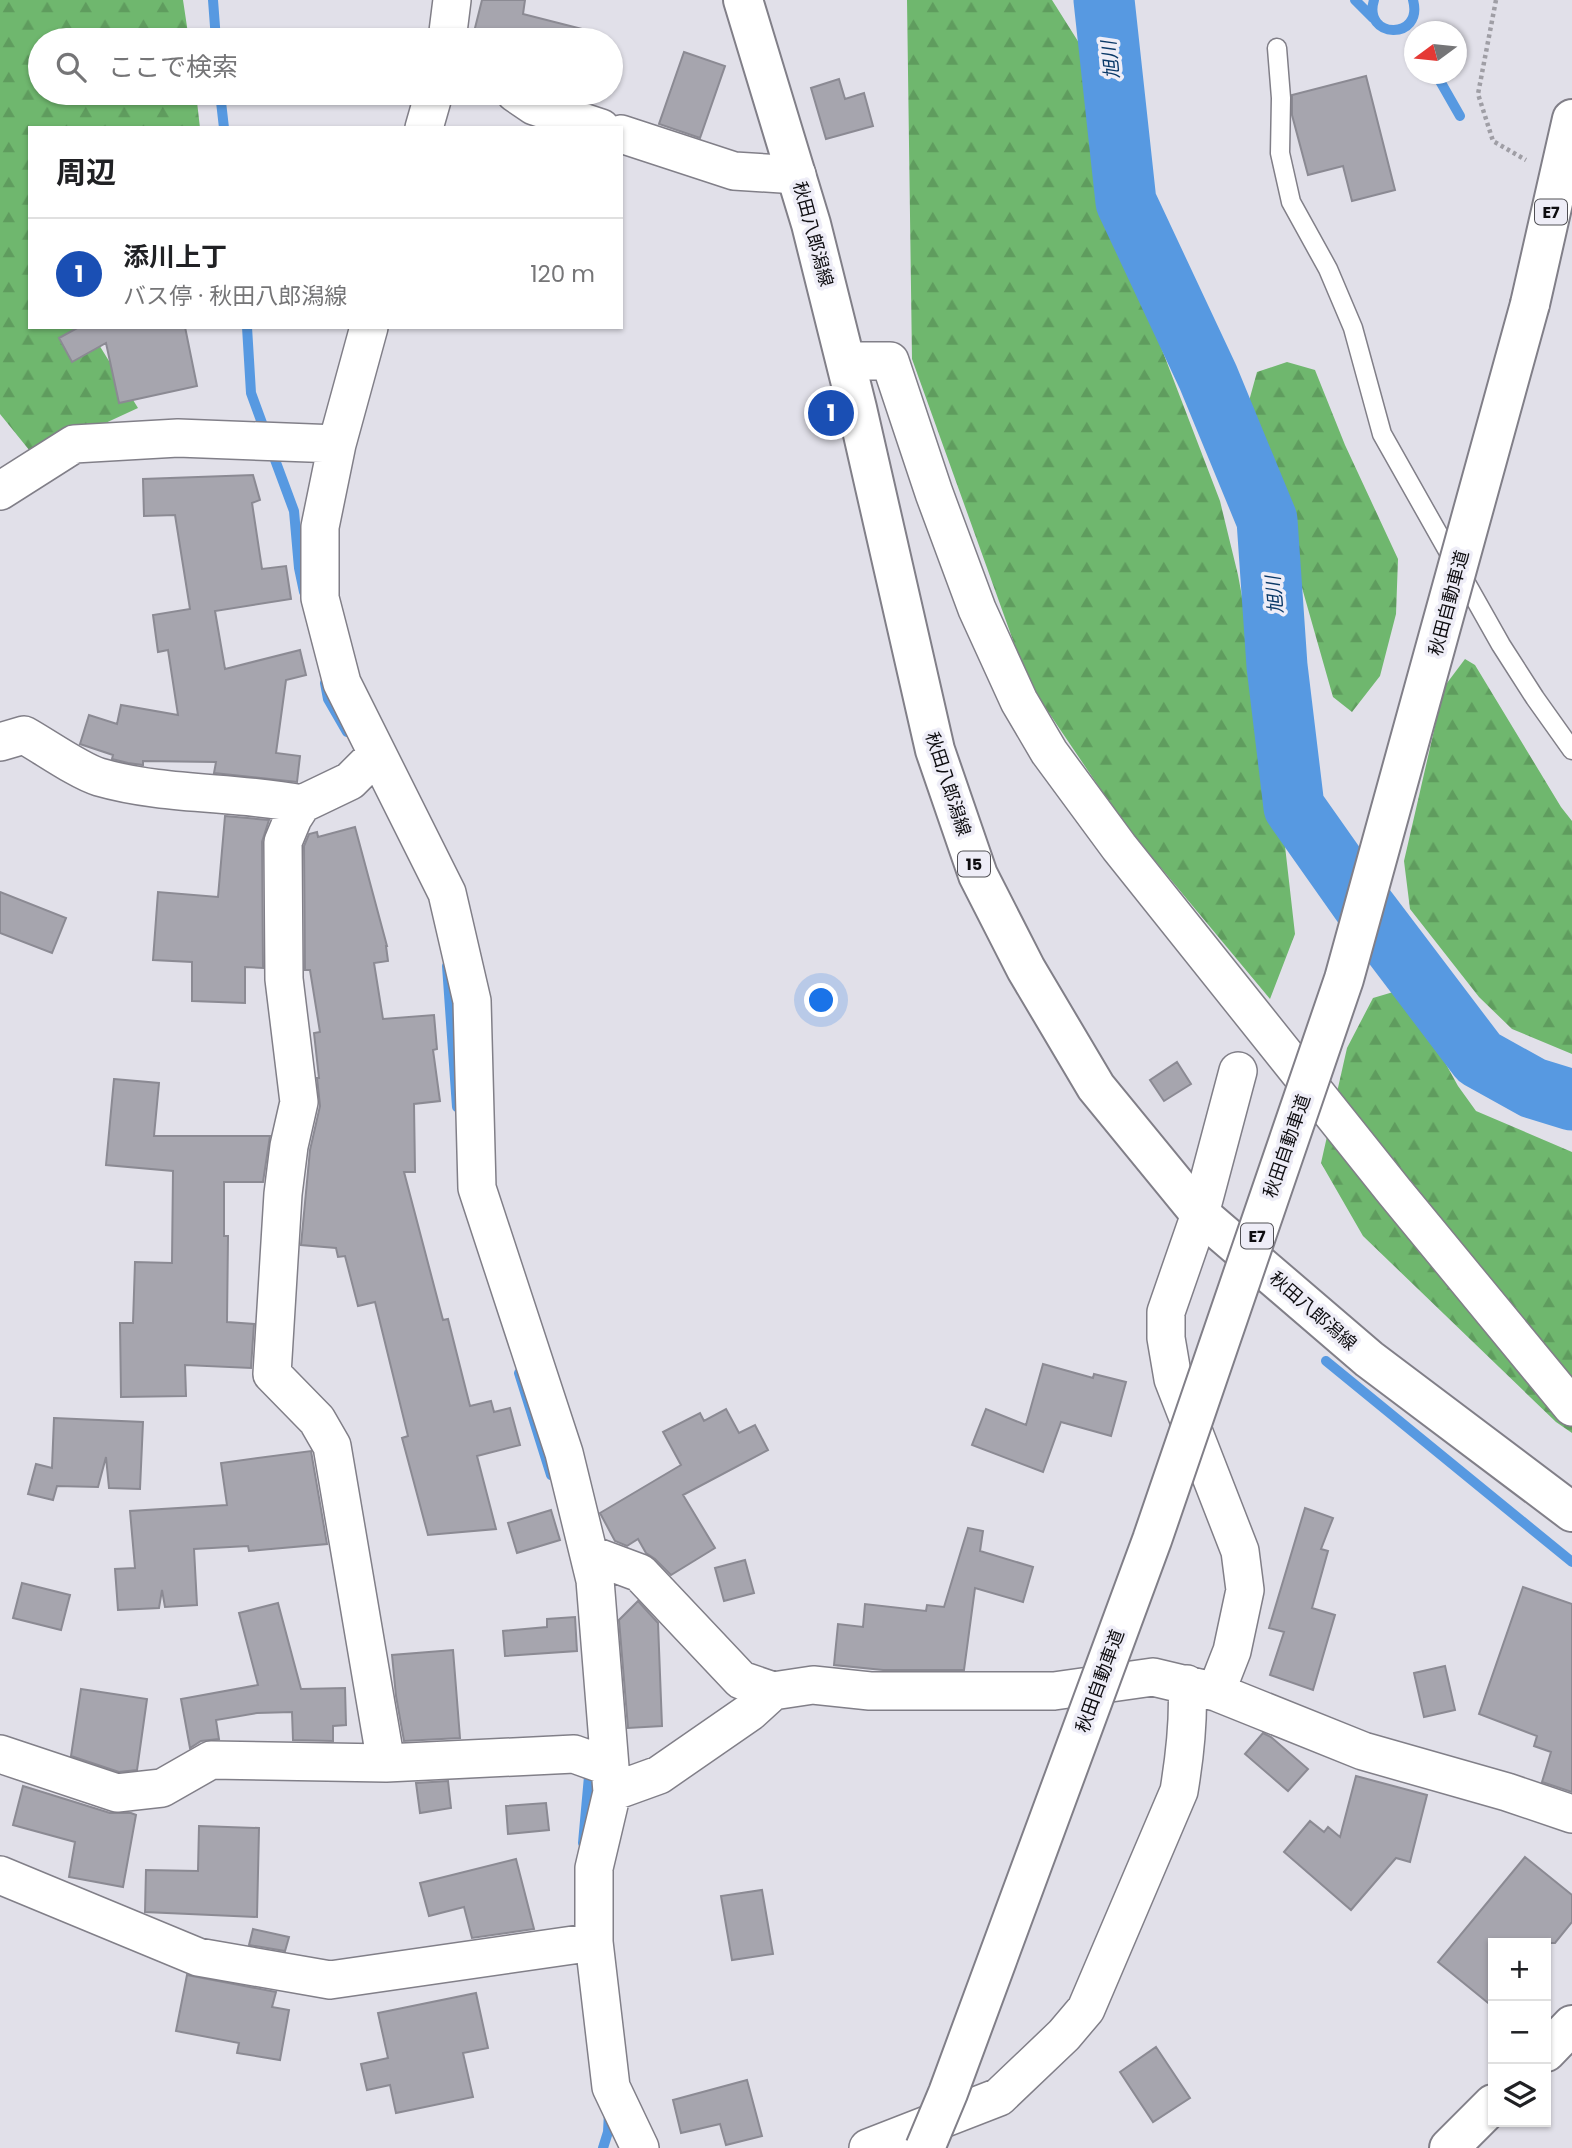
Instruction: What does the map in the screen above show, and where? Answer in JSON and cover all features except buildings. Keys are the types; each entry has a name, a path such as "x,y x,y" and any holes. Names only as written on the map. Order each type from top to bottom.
{"main road":[{"name":"秋田八郎潟線","path":"743,0 797,175 846,361 935,750 978,875 1026,969 1096,1087 1200,1214 1369,1359 1572,1512"},
{"name":"秋田自動車道","path":"925,2148 948,2093 1152,1540 1344,979 1530,304 1572,120"},
{"path":"1551,2047 1572,2025"},
{"path":"1449,2148 1488,2109"}],"street":[{"path":"448,28 452,0"},
{"path":"425,126 431,105"},
{"path":"533,105 595,126"},
{"path":"623,135 734,171 797,175"},
{"path":"368,329 337,443 320,527 320,598 342,683 368,763 447,893 472,1001 477,1188 564,1453 596,1580 601,1769 587,1943 611,2087 640,2148"},
{"path":"846,361 890,361 930,482 977,608 1019,701 1049,752 1119,847 1394,1191 1572,1407"},
{"path":"0,491 74,444 178,438 337,443"},
{"path":"0,742 24,735 97,776 170,790 275,799 302,804"},
{"path":"368,763 350,781 302,804 283,842 284,979 299,1102 289,1146 283,1194 272,1374 317,1420 332,1446 386,1763"},
{"path":"868,2148 999,2097 1064,2035 1086,2009 1179,1791 1185,1756 1188,1709 1201,1688 1232,1651 1245,1590 1240,1551 1172,1379 1166,1338 1166,1312 1200,1214 1238,1071"},
{"path":"589,1554 640,1573 741,1680 773,1692 813,1685 870,1691 1054,1691 1153,1677 1201,1688 1363,1751 1507,1792 1572,1814"},
{"path":"0,1754 117,1793 162,1788 211,1760 386,1763 574,1754 601,1769 659,1775 750,1712 773,1692"},
{"path":"0,1875 198,1957 330,1980 587,1943"}],"lane":[{"path":"1277,48 1280,153 1291,202 1328,268 1353,328 1382,435 1501,645 1572,750"}],"path":[{"path":"1496,0 1478,94 1493,141 1527,161"}],"green space":[{"path":"0,0 183,0 187,28 28,28 28,105 197,105 200,126 28,126 28,329 89,329 138,408 34,456 0,414"},
{"path":"907,0 1052,0 1086,54 1110,214 1220,501 1238,575 1280,802 1295,934 1270,999 1122,821 1028,682 912,359"},
{"path":"1287,362 1315,370 1345,445 1398,559 1396,614 1380,676 1352,712 1333,697 1249,401 1257,372"},
{"path":"1465,659 1475,665 1572,821 1572,1054 1512,1029 1479,997 1410,909 1404,861 1444,687"},
{"path":"1400,990 1476,1111 1572,1152 1572,1433 1556,1422 1363,1236 1321,1163 1347,1048 1373,998"}],"waterway":[{"path":"213,0 215,28"},
{"name":"旭川","path":"1104,0 1126,202 1208,377 1267,520 1277,666 1294,807 1363,905 1479,1058 1533,1088 1572,1100"},
{"path":"1355,0 1373,18"},
{"path":"1374,0 1373,13 1377,22 1384,28 1393,30 1410,23 1414,13 1413,0"},
{"path":"1442,84 1460,116"},
{"path":"221,105 224,126"},
{"path":"247,329 251,393 266,434"},
{"path":"271,449 294,511 304,592"},
{"path":"325,683 328,699 347,732"},
{"path":"447,966 457,1107"},
{"path":"1326,1361 1572,1562"},
{"path":"519,1373 551,1475"},
{"path":"583,1843 590,1765"},
{"path":"603,2148 608,2132 609,2112"}],"place":[{"name":"添川上丁","path":"831,413"}]}
